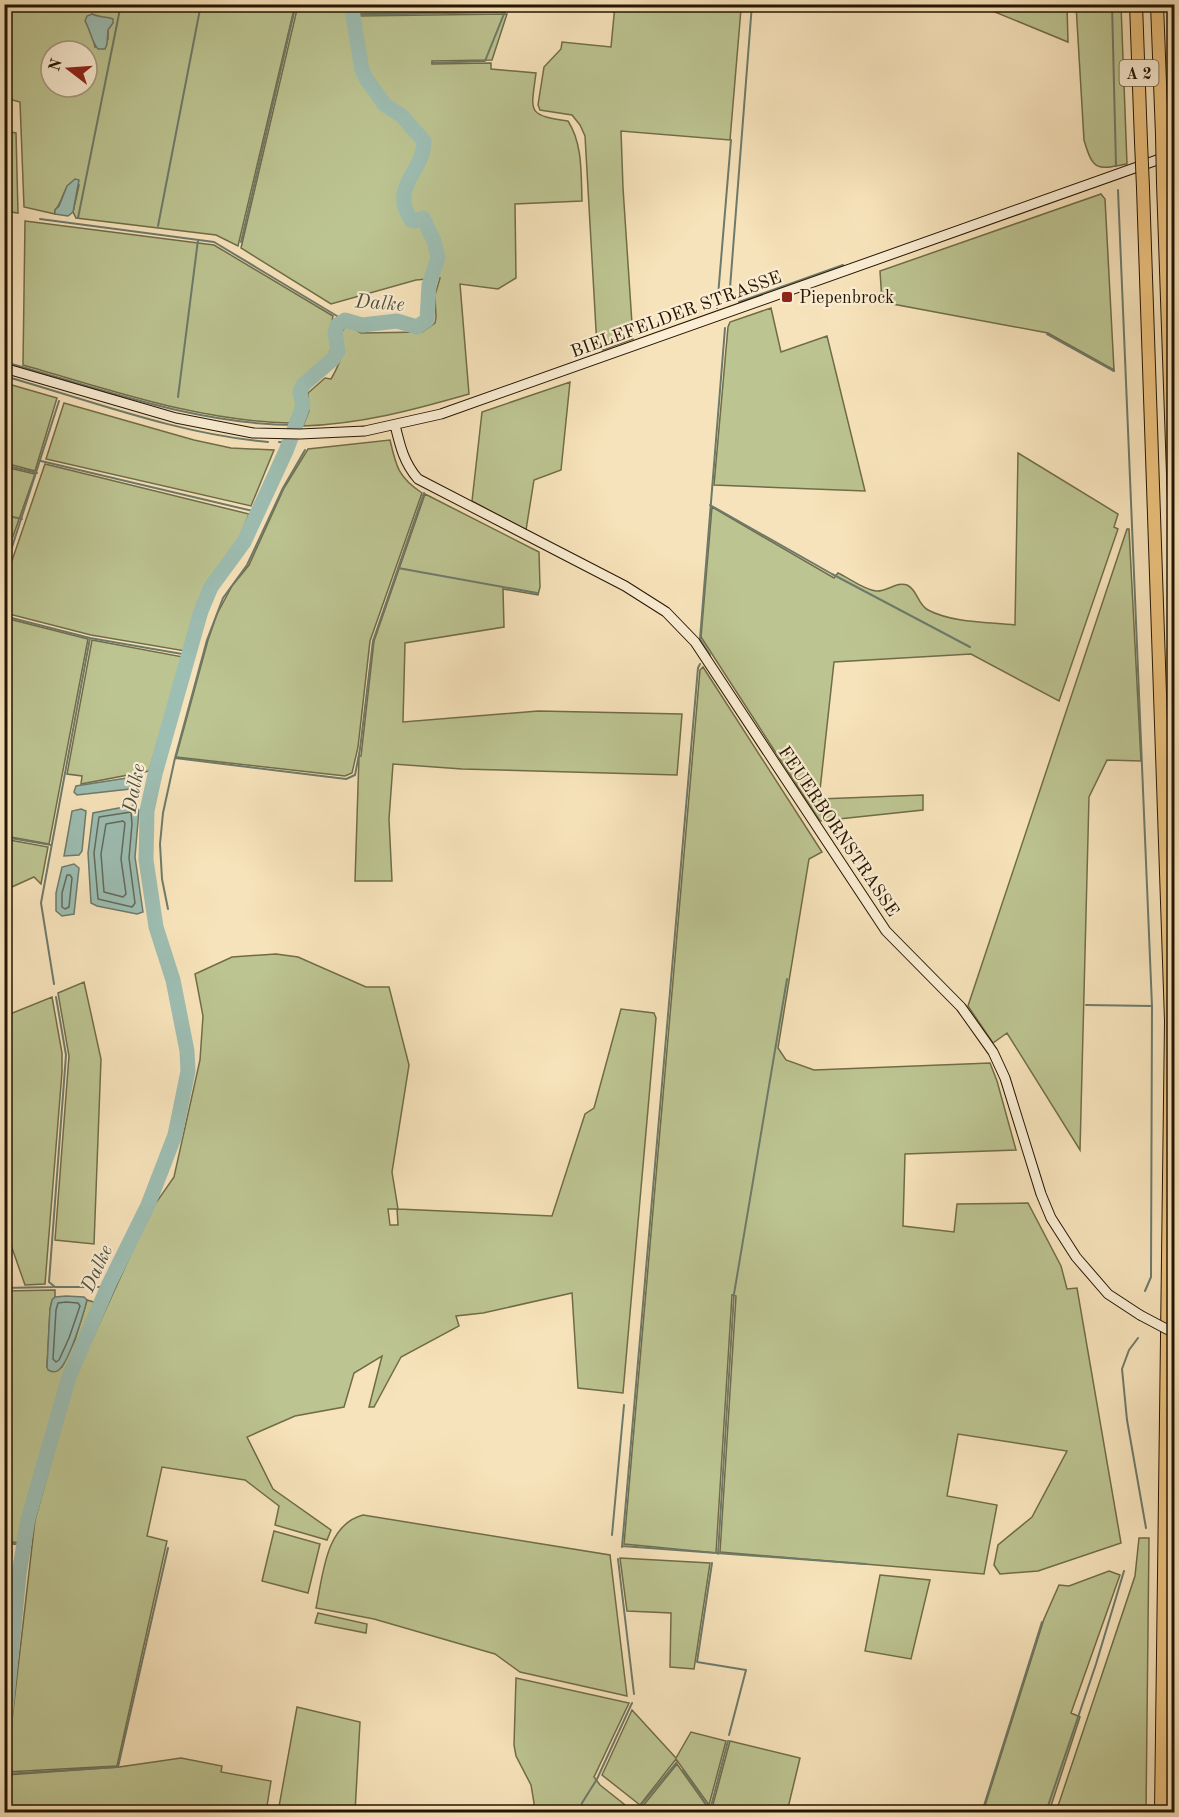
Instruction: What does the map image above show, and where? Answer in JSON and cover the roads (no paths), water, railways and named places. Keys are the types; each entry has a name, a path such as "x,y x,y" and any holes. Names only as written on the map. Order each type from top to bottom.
{"highway":[{"name":"A 2","path":"1136,4 1171,1021 1161,1812"},
{"name":"A 2","path":"1156,4 1174,503"}],"street":[{"name":"BIELEFELDER STRASSE","path":"4,368 176,418 233,430 300,434 354,432 395,425 441,414 597,360 1174,154"},
{"name":"FEUERBORNSTRASSE","path":"395,425 408,467 418,479 625,586 666,612 695,642 886,931 961,1007 993,1052 1005,1078 1041,1194 1051,1218 1076,1257 1108,1294 1140,1315 1174,1333"}],"water":[{"path":"92,14 113,19 108,30 105,49 99,49 99,39 93,39 85,21 87,16"},
{"path":"75,179 79,180 73,212 68,216 55,214 67,186"},
{"path":"136,778 141,782 139,788 77,795 74,792 76,786"},
{"path":"134,805 139,810 135,857 143,912 137,914 91,903 88,853 93,813"},
{"path":"81,809 86,811 82,851 79,855 64,856 72,811"},
{"path":"74,864 79,868 74,914 62,916 56,911 56,893 62,867"},
{"path":"55,1297 84,1297 87,1300 66,1360 57,1371 52,1372 47,1367 50,1309"}],"waterway":[{"path":"78,218 121,4"},
{"path":"158,226 201,4"},
{"path":"241,242 296,4"},
{"name":"Dalke","path":"4,1731 19,1574 28,1519 69,1377 109,1284 148,1205 175,1135 188,1071 187,1051 173,980 156,927 146,860 147,811 155,774 201,611 211,587 244,542 286,451 303,406 300,392 303,385 333,359 338,351 335,333 337,325 345,320 362,325 397,321 417,327 427,320 429,285 438,258 434,241 423,218 411,220 405,208 404,197 405,188 423,152 424,141 401,115 385,105 367,80 362,70 351,4"},
{"path":"432,63 485,61 508,4"},
{"path":"730,288 752,4"},
{"path":"1112,4 1116,166"},
{"path":"39,9 120,9"},
{"path":"353,15 504,12"},
{"path":"717,308 731,140"},
{"path":"1118,190 1152,1006 1151,1277 1145,1291"},
{"path":"40,219 214,242 337,316 340,322"},
{"path":"178,397 198,240"},
{"path":"739,302 843,265"},
{"path":"709,656 700,639 725,328"},
{"path":"1047,334 1114,371"},
{"path":"4,362 185,412 222,419 296,425"},
{"path":"4,376 168,424 234,438 268,442"},
{"path":"4,572 59,401"},
{"path":"279,442 289,443"},
{"path":"168,909 162,879 160,844 163,813 175,758 207,640 223,598 247,565 283,488 305,450"},
{"path":"41,461 257,512"},
{"path":"4,465 37,473"},
{"path":"175,758 346,779 355,775 373,641 424,493"},
{"path":"710,505 832,574 970,647"},
{"path":"4,515 22,519"},
{"path":"398,568 537,593"},
{"path":"4,616 90,638 188,655"},
{"path":"54,984 41,903 90,638"},
{"path":"622,1547 700,664"},
{"path":"4,837 51,845"},
{"path":"718,1554 734,1294 787,979"},
{"path":"56,997 66,1055 49,1282 55,1287 103,1287 107,1289"},
{"path":"1086,1005 1152,1006"},
{"path":"4,1288 53,1287"},
{"path":"1138,1338 1129,1350 1122,1369 1127,1420 1146,1528"},
{"path":"612,1535 624,1405"},
{"path":"4,1543 24,1545"},
{"path":"622,1546 866,1564"},
{"path":"4,1774 118,1767 168,1548"},
{"path":"618,1559 634,1694"},
{"path":"712,1563 697,1662 746,1670 729,1735"},
{"path":"1046,1812 1096,1664 1124,1571"},
{"path":"982,1812 1042,1622"},
{"path":"581,1812 582,1803 597,1779 632,1703"},
{"path":"683,1770 710,1810 728,1741"},
{"path":"636,1811 677,1762"}],"place":[{"name":"Piepenbrock","path":"787,297"}]}
